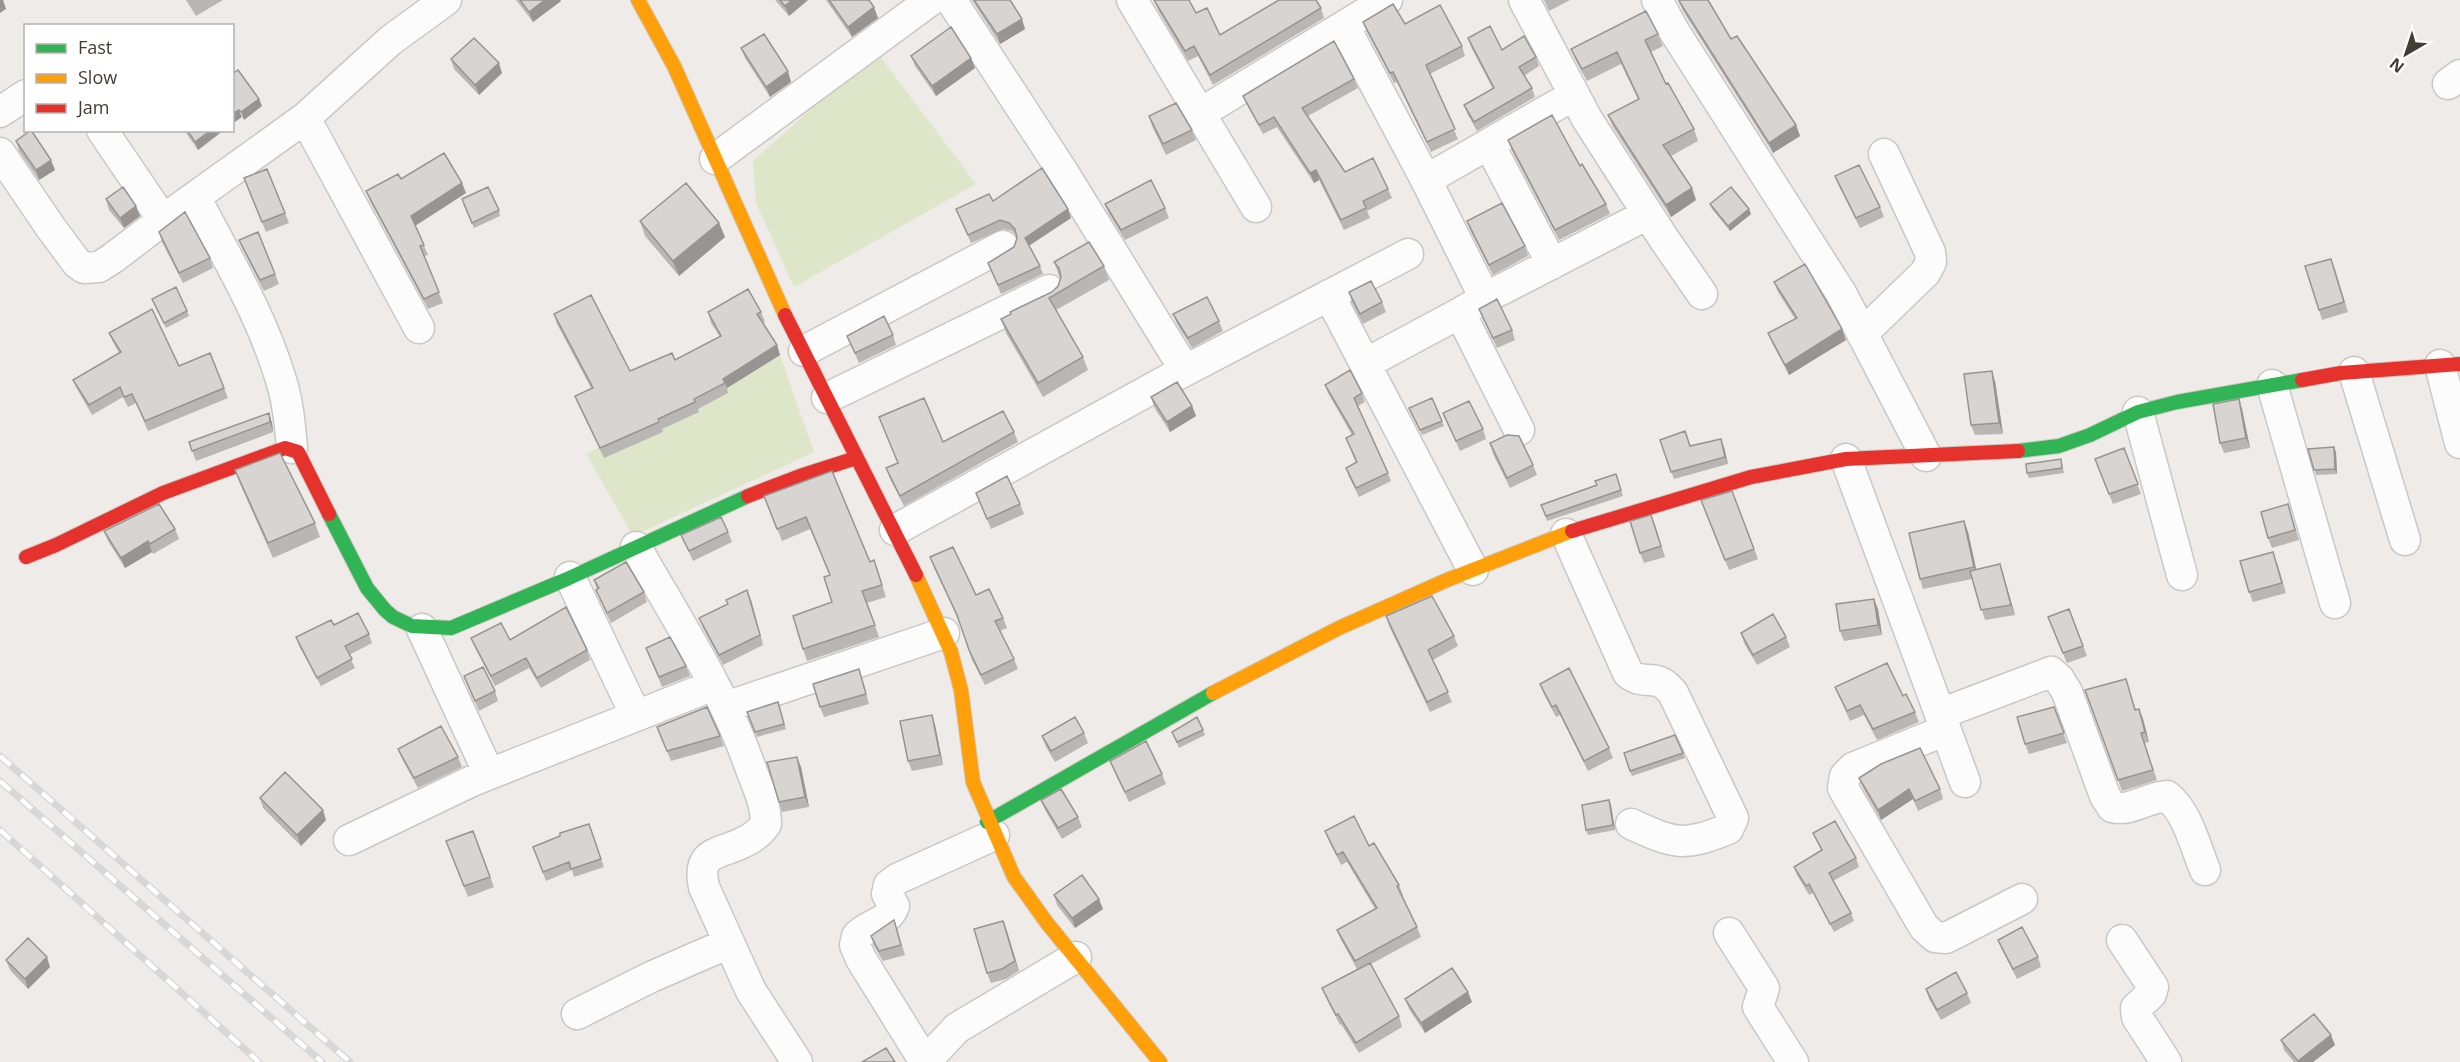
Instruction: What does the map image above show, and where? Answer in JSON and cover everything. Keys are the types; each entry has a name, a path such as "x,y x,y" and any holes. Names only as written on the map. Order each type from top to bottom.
{"street":[{"path":"0,153 77,263 84,268 99,267 305,118 391,40 446,0"},
{"path":"715,159 931,0"},
{"path":"951,0 1063,172 1185,370"},
{"path":"1132,0 1256,207"},
{"path":"1199,114 1388,0"},
{"path":"1524,0 1574,95 1647,214 1702,294"},
{"path":"1657,0 1674,31 1841,293 1926,456"},
{"path":"641,1 674,66 785,314 856,458 895,530 944,633 961,690 973,782 990,829 1014,876 1047,923 1160,1062"},
{"path":"1344,26 1426,180 1480,288 1472,306 1519,430"},
{"path":"1426,180 1574,95"},
{"path":"0,112 24,96"},
{"path":"305,118 419,328"},
{"path":"103,132 163,220"},
{"path":"1489,144 1552,264"},
{"path":"1862,334 1925,273 1930,262 1930,252 1884,154"},
{"path":"195,197 267,341 287,405 292,448"},
{"path":"1365,364 1647,214"},
{"path":"804,351 1003,246"},
{"path":"895,530 1185,370 1408,254"},
{"path":"827,398 1049,290"},
{"path":"1329,295 1473,570"},
{"path":"1076,957 957,1028 925,1062 855,945 856,936 865,928 891,915 894,906 887,894 889,885 990,829 1128,740 1278,658 1339,628 1473,570 1566,534 1751,477 1846,459 2009,452 2059,446 2091,435 2138,412 2177,402 2354,372 2450,364 2460,443"},
{"path":"2354,372 2405,540"},
{"path":"2272,385 2335,603"},
{"path":"2138,412 2182,575"},
{"path":"26,557 163,494 285,448 292,448 298,452 367,588 380,607 398,621 422,630 451,628 672,529 825,466 856,458"},
{"path":"1846,459 1965,782"},
{"path":"1566,534 1628,673 1636,680 1646,681 1654,678 1664,682 1673,693 1733,818 1728,829 1690,842 1666,840 1631,824"},
{"path":"636,547 720,696 742,741 766,811 766,825 743,843 723,849 705,860 701,872 704,887 751,990 797,1062"},
{"path":"570,576 636,716"},
{"path":"422,630 489,774"},
{"path":"349,840 489,774 636,716 720,696 944,633"},
{"path":"2022,900 1946,938 1935,937 1923,927 1842,788 1845,776 1853,768 1943,722 2051,672 2059,679 2067,692 2105,796 2112,807 2122,810 2156,797 2167,796 2183,814 2205,870"},
{"path":"1729,933 1764,988 1758,1007 1793,1062"},
{"path":"2122,940 2153,987 2151,994 2136,1008 2137,1017 2166,1062"},
{"path":"577,1014 651,977 729,943"}],"green space":[{"path":"876,51 976,184 794,287 756,203 753,161"},
{"path":"780,355 814,452 633,536 586,454"}],"building":[{"path":"520,0 545,0 529,12"},
{"path":"780,0 792,0 785,6"},
{"path":"829,0 869,0 874,7 848,27"},
{"path":"974,0 1010,0 1022,19 997,34"},
{"path":"1154,0 1189,0 1196,13 1207,8 1220,35 1279,0 1316,0 1321,8 1210,75 1194,46 1185,51"},
{"path":"1708,0 1731,39 1737,36 1796,125 1769,143 1679,1"},
{"path":"1393,4 1405,24 1440,5 1462,46 1426,65 1455,129 1427,142 1393,72 1390,73 1363,22"},
{"path":"1646,11 1658,34 1645,40 1666,84 1668,83 1694,129 1663,145 1692,188 1666,205 1608,115 1639,99 1617,52 1582,69 1571,49"},
{"path":"1490,26 1502,50 1524,36 1536,57 1519,67 1532,88 1474,122 1464,105 1494,88 1468,38"},
{"path":"951,27 971,58 932,86 911,56"},
{"path":"764,34 788,71 766,87 741,48"},
{"path":"474,38 499,63 475,85 451,59"},
{"path":"1334,41 1354,79 1302,108 1345,172 1373,158 1388,189 1363,201 1366,208 1341,220 1316,170 1310,173 1274,117 1259,125 1243,96"},
{"path":"238,70 259,99 241,112 239,110 234,113 234,73"},
{"path":"1176,103 1192,130 1163,144 1149,116"},
{"path":"1552,115 1580,166 1582,164 1606,204 1555,230 1508,140"},
{"path":"28,132 32,132 51,160 36,170 16,141"},
{"path":"188,132 208,132 195,142"},
{"path":"444,153 462,183 411,216 424,245 420,246 439,292 424,299 366,191 398,174 401,179"},
{"path":"1859,165 1880,207 1856,218 1835,176"},
{"path":"1042,168 1068,209 1025,238 1040,266 998,285 988,263 1014,247 1017,238 1015,229 1009,223 1000,220 968,235 956,209 989,194 993,201"},
{"path":"267,169 285,213 262,222 244,178"},
{"path":"1151,180 1165,208 1121,230 1105,204"},
{"path":"686,183 719,223 673,261 640,221"},
{"path":"123,187 136,206 120,218 106,199"},
{"path":"488,187 499,210 472,223 462,199"},
{"path":"1731,187 1749,209 1728,226 1710,204"},
{"path":"1502,203 1525,246 1489,265 1467,221"},
{"path":"185,212 210,258 179,273 159,232"},
{"path":"258,232 275,274 260,280 239,240"},
{"path":"1089,242 1104,266 1049,298 1083,357 1038,383 1001,319 1011,314 1010,312 1052,292 1058,286 1061,277 1059,268 1054,262"},
{"path":"2331,259 2344,302 2319,310 2305,266"},
{"path":"1805,264 1842,329 1785,365 1768,333 1797,318 1774,282"},
{"path":"1371,281 1382,302 1360,314 1349,292"},
{"path":"176,287 187,311 164,323 152,299"},
{"path":"748,289 761,312 757,314 777,345 723,379 725,383 694,399 695,402 658,419 659,422 600,448 575,396 593,388 554,314 591,295 630,371 672,353 675,360 721,336 708,312"},
{"path":"1207,297 1219,321 1188,338 1173,314"},
{"path":"1497,299 1512,330 1493,338 1479,309"},
{"path":"152,309 179,366 210,353 224,388 145,421 132,394 124,397 120,387 89,405 73,380 121,352 109,333"},
{"path":"884,316 893,335 855,353 847,336"},
{"path":"1350,370 1362,393 1354,398 1388,473 1356,488 1346,468 1357,462 1346,438 1354,434 1325,385"},
{"path":"1992,371 1999,423 1971,425 1964,374"},
{"path":"1177,382 1192,406 1167,422 1151,397"},
{"path":"924,398 943,442 1003,411 1014,432 900,496 886,468 898,463 879,417"},
{"path":"1432,398 1442,421 1420,430 1409,408"},
{"path":"2239,399 2246,438 2220,443 2213,404"},
{"path":"1469,401 1483,429 1456,441 1443,413"},
{"path":"269,413 270,422 192,451 189,442"},
{"path":"1685,431 1690,446 1721,439 1725,457 1671,472 1660,440"},
{"path":"1507,435 1519,436 1533,465 1507,478 1490,443"},
{"path":"2334,447 2335,469 2314,470 2308,449"},
{"path":"2124,448 2138,484 2109,494 2095,459"},
{"path":"280,453 315,523 268,543 235,470"},
{"path":"2061,459 2062,468 2027,473 2026,464"},
{"path":"832,471 870,562 874,560 882,585 862,591 875,625 803,649 793,616 832,602 824,577 830,575 806,517 777,529 764,496"},
{"path":"1616,474 1621,490 1546,516 1541,505 1597,485 1595,481"},
{"path":"1007,476 1020,504 987,519 976,493"},
{"path":"1732,491 1754,549 1725,560 1701,500"},
{"path":"159,504 175,529 150,544 148,541 121,558 104,531"},
{"path":"2288,504 2295,530 2268,538 2261,512"},
{"path":"1651,515 1661,546 1640,553 1630,521"},
{"path":"721,517 728,532 689,551 681,535"},
{"path":"1964,521 1974,567 1920,579 1909,533"},
{"path":"953,547 976,595 989,589 1003,618 995,621 1014,659 981,675 930,557"},
{"path":"2273,552 2282,583 2249,592 2240,561"},
{"path":"626,562 644,592 607,613 596,590 599,588 594,580"},
{"path":"2000,564 2011,605 1981,610 1970,571"},
{"path":"747,590 760,635 719,655 699,618 728,604 726,600"},
{"path":"1432,596 1454,636 1428,650 1448,692 1427,702 1386,616"},
{"path":"1874,599 1878,625 1840,631 1836,604"},
{"path":"566,607 587,650 537,678 526,658 491,676 471,638 501,623 510,640"},
{"path":"2069,609 2083,646 2063,653 2048,617"},
{"path":"358,613 369,634 345,646 352,659 317,678 296,637 331,620 334,625"},
{"path":"1773,614 1786,637 1753,655 1741,633"},
{"path":"670,637 686,666 659,677 646,648"},
{"path":"1887,663 1903,696 1906,694 1915,712 1873,729 1860,705 1847,711 1835,687"},
{"path":"483,667 495,691 475,701 464,676"},
{"path":"1569,668 1609,748 1584,761 1556,705 1552,707 1540,684"},
{"path":"859,669 866,694 820,707 813,684"},
{"path":"2126,679 2135,710 2139,709 2145,732 2141,733 2153,770 2118,780 2085,690"},
{"path":"778,702 784,724 755,732 747,712"},
{"path":"707,707 720,736 667,751 657,727"},
{"path":"2054,707 2064,733 2025,744 2017,717"},
{"path":"932,715 940,755 908,761 900,721"},
{"path":"1075,717 1084,733 1051,751 1042,736"},
{"path":"1197,717 1203,730 1177,742 1172,732"},
{"path":"441,726 458,757 414,778 398,749"},
{"path":"1675,735 1683,753 1630,771 1624,753"},
{"path":"1146,741 1162,774 1125,792 1110,761"},
{"path":"1920,748 1940,789 1915,801 1909,789 1878,810 1859,778 1881,764"},
{"path":"797,757 805,797 779,802 767,762"},
{"path":"285,772 323,810 297,835 260,798"},
{"path":"1061,789 1078,817 1058,828 1041,800"},
{"path":"1609,800 1613,825 1586,830 1582,805"},
{"path":"1354,816 1369,846 1374,843 1399,885 1397,886 1417,927 1355,961 1337,930 1377,908 1343,852 1337,855 1325,831"},
{"path":"1835,821 1856,858 1829,873 1851,913 1830,924 1809,884 1806,886 1794,867 1822,850 1813,833"},
{"path":"589,824 601,859 571,869 569,862 543,872 533,847 560,836 560,833"},
{"path":"473,831 490,877 464,886 446,841"},
{"path":"1082,875 1099,899 1072,918 1054,895"},
{"path":"894,920 901,945 879,951 871,936"},
{"path":"1003,921 1015,961 1002,969 987,973 974,929"},
{"path":"2022,927 2038,957 2013,969 1998,940"},
{"path":"28,938 47,957 25,979 6,960"},
{"path":"1370,963 1399,1016 1356,1043 1338,1014 1336,1015 1322,988"},
{"path":"1452,968 1468,992 1421,1023 1405,999"},
{"path":"1956,972 1967,993 1937,1010 1926,989"},
{"path":"2314,1014 2331,1035 2298,1061 2281,1040"},
{"path":"886,1048 895,1062 862,1062"}],"railway":[{"path":"0,756 350,1062"},
{"path":"0,781 322,1062"},
{"path":"0,830 259,1062"}],"traffic: fast":[{"path":"2018,451 2059,446 2090,435 2138,412 2177,402 2302,380"},
{"path":"329,514 367,588 385,610 393,617 412,626 451,628 567,579 748,496"},
{"path":"987,822 1213,693"}],"traffic: slow":[{"path":"638,0 674,66 785,315"},
{"path":"1213,693 1339,628 1447,580 1572,531"},
{"path":"916,575 951,652 961,690 973,782 1014,877 1047,923 1160,1062"}],"traffic: jam":[{"path":"785,315 916,575"},
{"path":"2302,380 2341,373 2460,364"},
{"path":"26,557 56,545 163,493 285,448 298,452 329,514"},
{"path":"1572,531 1751,477 1846,459 2018,451"},
{"path":"748,496 856,458"}]}
